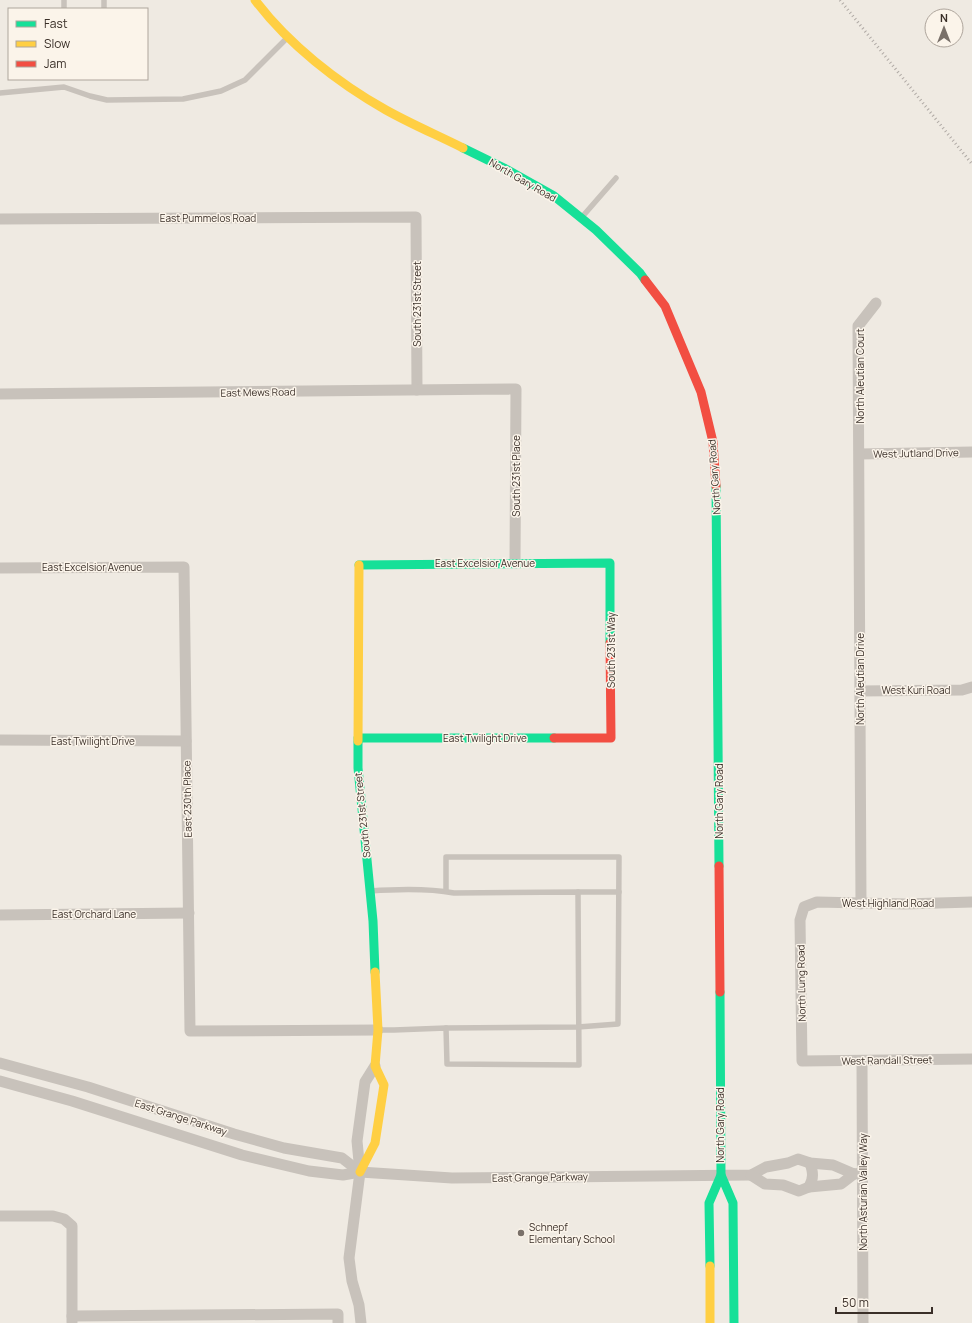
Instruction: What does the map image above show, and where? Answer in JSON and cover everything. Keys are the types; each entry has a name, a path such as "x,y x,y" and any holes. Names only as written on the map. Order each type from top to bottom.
{"main road":[{"name":"North Gary Road","path":"255,0 267,16 312,59 350,87 386,110 504,168 554,196 596,230 640,273 665,306 701,392 713,442 716,486 721,1174 733,1202 734,1323"},
{"name":"East Excelsior Avenue","path":"359,564 610,562"},
{"name":"South 231st Way","path":"610,562 611,738"},
{"name":"South 231st Street","path":"359,564 358,768 373,921 378,1030 375,1066 384,1085 375,1143 360,1172"},
{"name":"East Twilight Drive","path":"358,738 611,738"},
{"name":"North Gary Road","path":"710,1323 709,1203 721,1174"}],"street":[{"name":"East Pummelos Road","path":"0,219 416,217"},
{"name":"South 231st Street","path":"416,217 417,390"},
{"name":"North Aleutian Court","path":"860,454 858,326 876,303"},
{"name":"East Mews Road","path":"0,394 516,389"},
{"name":"South 231st Place","path":"515,563 516,389"},
{"name":"West Jutland Drive","path":"860,454 972,452"},
{"name":"North Aleutian Drive","path":"860,454 861,904"},
{"name":"East Excelsior Avenue","path":"0,568 184,567"},
{"name":"East 230th Place","path":"184,567 190,1032 378,1030"},
{"name":"West Kuri Road","path":"860,690 962,690 972,687"},
{"name":"East Twilight Drive","path":"0,740 186,741"},
{"name":"West Highland Road","path":"804,907 817,902 912,904 972,902"},
{"name":"North Lung Road","path":"802,1060 800,920 804,907"},
{"name":"East Orchard Lane","path":"0,915 189,913"},
{"name":"West Randall Street","path":"802,1060 862,1061 972,1059"},
{"name":"North Asturian Valley Way","path":"862,1061 858,1174 864,1323"},
{"name":"East Grange Parkway","path":"0,1063 88,1087 234,1134 284,1148 342,1158 360,1172"},
{"name":"South 231st Street","path":"361,1323 360,1305 352,1281 349,1258 360,1172 357,1141 365,1082 375,1066"},
{"name":"East Grange Parkway","path":"0,1082 72,1101 205,1144 277,1164 309,1171 343,1175 360,1172 452,1178 721,1174 751,1175"},
{"path":"798,1160 810,1163 833,1165 858,1174 841,1184 809,1187 799,1191 782,1185 764,1184 751,1175 766,1167 798,1160"},
{"path":"809,1187 813,1181 814,1173 810,1163"},
{"path":"0,1216 53,1216 64,1219 72,1226 72,1319 338,1318"}],"lane":[{"path":"0,93 64,86 90,96 107,100 183,99 221,91 245,80 288,37"},
{"path":"64,80 64,86"},
{"path":"581,218 616,178"},
{"path":"378,1030 578,1027 618,1024 619,857 446,857 446,891"},
{"path":"370,891 438,890 454,893 619,892"},
{"path":"446,1028 447,1064 579,1065 578,892"}],"railway":[{"path":"840,0 972,164"}],"traffic: fast":[{"path":"463,148 504,168 554,196 596,230 640,273 645,280"},
{"path":"716,486 719,866"},
{"path":"359,565 610,563 610,643"},
{"path":"358,738 554,738"},
{"path":"358,741 358,768 373,921 375,972"},
{"path":"710,1266 709,1203 721,1175 720,992"},
{"path":"721,1175 733,1203 734,1323"}],"traffic: slow":[{"path":"255,0 268,16 298,47 350,88 395,115 463,148"},
{"path":"358,741 359,565"},
{"path":"360,1172 375,1143 384,1085 375,1066 378,1030 375,972"},
{"path":"710,1266 710,1323"}],"traffic: jam":[{"path":"645,280 665,306 701,392 713,442 716,486"},
{"path":"554,738 611,738 610,643"},
{"path":"719,866 720,992"}],"place":[{"name":"Schnepf Elementary School","path":"521,1233"}]}
